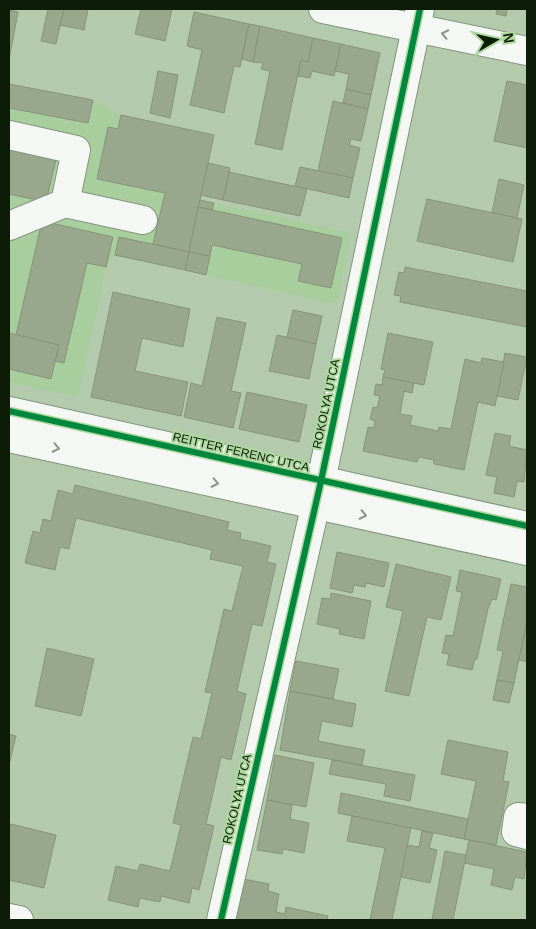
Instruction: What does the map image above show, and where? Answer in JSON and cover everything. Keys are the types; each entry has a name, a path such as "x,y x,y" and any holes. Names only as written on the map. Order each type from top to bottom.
{"street":[{"path":"323,9 418,18 527,50"},
{"name":"ROKOLYA UTCA","path":"221,920 319,493 418,18"},
{"path":"9,135 76,150 65,204"},
{"path":"9,226 65,204 143,220"},
{"name":"REITTER FERENC UTCA","path":"9,411 319,493 527,551"},
{"name":"REITTER FERENC UTCA","path":"9,438 319,493 527,526"},
{"path":"527,818 518,817 515,829 516,832 527,835"},
{"path":"9,918 18,920"}],"shaded area":[{"path":"9,84 93,100 121,115 214,135 200,200 351,233 337,304 115,255 106,267 78,397 9,382"}],"building":[{"path":"48,9 64,9 56,44 41,41"},
{"path":"64,9 88,9 84,30 60,25"},
{"path":"141,9 172,9 165,41 135,34"},
{"path":"497,9 507,9 506,16 496,14"},
{"path":"9,10 18,12 9,60"},
{"path":"194,12 249,24 240,67 234,66 224,113 190,105 202,50 187,46"},
{"path":"249,24 260,26 253,62 242,59"},
{"path":"260,26 313,38 308,62 301,60 282,150 255,144 270,71 261,69 263,63 253,62"},
{"path":"313,38 341,44 334,76 312,71 310,78 298,76 301,60 308,62"},
{"path":"341,44 380,53 371,95 346,89 349,74 335,71"},
{"path":"158,71 178,75 170,118 150,113"},
{"path":"507,81 527,85 527,148 494,141"},
{"path":"9,84 93,100 88,123 9,108"},
{"path":"346,89 371,95 368,109 343,103"},
{"path":"333,101 368,109 361,141 351,139 349,145 360,148 353,178 318,171"},
{"path":"121,115 214,135 189,252 153,244 165,193 97,179 108,127 118,129"},
{"path":"9,144 57,155 46,202 9,194"},
{"path":"208,163 230,168 223,200 201,195"},
{"path":"300,167 353,178 349,198 295,186"},
{"path":"229,172 307,189 300,216 223,200"},
{"path":"499,179 524,185 517,218 492,213"},
{"path":"427,199 522,219 513,262 417,241"},
{"path":"200,200 214,203 212,210 198,207"},
{"path":"198,207 342,238 331,288 298,281 302,264 212,245 210,256 189,252"},
{"path":"42,221 113,237 106,267 87,263 64,363 55,361 59,345 16,335"},
{"path":"119,237 189,252 185,270 115,255"},
{"path":"189,252 210,256 206,275 185,270"},
{"path":"405,267 527,291 527,327 400,302 401,296 394,295 399,272 404,273"},
{"path":"113,292 190,309 183,347 142,338 135,371 188,382 181,416 91,397"},
{"path":"293,310 322,316 316,344 287,337"},
{"path":"217,317 246,323 231,391 241,393 233,428 184,417 191,383 202,386"},
{"path":"9,333 59,345 51,379 9,369"},
{"path":"388,333 433,342 424,385 383,377 385,370 381,369"},
{"path":"277,335 316,344 309,379 269,371"},
{"path":"505,353 527,357 518,400 497,396"},
{"path":"482,358 504,362 495,406 478,402 464,470 434,464 434,460 419,457 417,462 363,451 368,427 374,428 375,421 370,419 373,407 377,408 380,396 374,395 376,384 382,385 383,377 414,383 412,393 404,391 400,414 412,416 410,425 438,431 439,427 451,429 465,359 481,363"},
{"path":"247,392 307,405 299,442 239,429"},
{"path":"495,433 511,436 509,446 527,450 524,482 517,481 514,497 494,493 497,477 486,475"},
{"path":"75,485 229,522 227,530 241,533 240,539 271,546 267,562 276,564 262,626 252,624 237,691 246,694 231,760 221,757 206,824 214,826 199,890 192,888 189,903 161,896 160,902 140,898 138,907 108,900 116,866 138,871 140,864 170,871 181,825 173,823 193,737 201,739 212,693 205,692 224,609 232,611 243,566 210,559 212,550 76,518 69,549 60,547 55,570 25,563 33,531 40,533 43,519 51,521 58,490 73,494"},
{"path":"337,552 389,563 384,587 366,583 365,587 354,585 352,593 330,588"},
{"path":"396,564 451,577 441,620 427,617 409,696 385,691 403,611 386,607"},
{"path":"460,570 501,579 496,600 492,599 488,609 477,659 475,659 472,670 447,665 449,654 442,653 446,635 453,636 462,592 456,591"},
{"path":"511,584 527,587 527,621 514,683 497,680 503,651 497,650"},
{"path":"331,593 371,601 364,639 339,634 340,629 317,624 322,598 330,599"},
{"path":"527,621 527,662 519,660"},
{"path":"47,648 94,659 81,716 35,706"},
{"path":"296,661 339,669 333,699 290,691"},
{"path":"497,680 514,683 509,703 493,700"},
{"path":"290,691 356,704 352,727 322,721 318,741 365,750 362,765 280,750"},
{"path":"9,734 16,736 9,765"},
{"path":"448,740 508,752 503,781 509,782 496,845 464,839 476,781 441,774"},
{"path":"275,755 314,763 306,807 267,800"},
{"path":"332,760 415,775 410,801 384,796 386,784 329,774"},
{"path":"341,793 468,819 464,839 338,813"},
{"path":"267,800 292,805 290,819 309,823 304,853 283,849 282,854 257,850"},
{"path":"352,816 411,828 392,920 370,920 385,848 347,841"},
{"path":"11,824 56,835 44,888 9,880 9,834"},
{"path":"422,831 433,833 429,848 437,850 430,883 401,877 407,845 419,847"},
{"path":"469,840 527,852 524,879 515,877 512,890 491,885 494,869 464,863"},
{"path":"445,851 466,855 453,920 432,920"},
{"path":"243,879 269,884 268,891 279,894 276,912 285,914 286,907 328,916 327,920 235,920"}],"cycle path":[{"path":"221,920 321,481 420,9"},
{"path":"9,411 527,526"}]}
